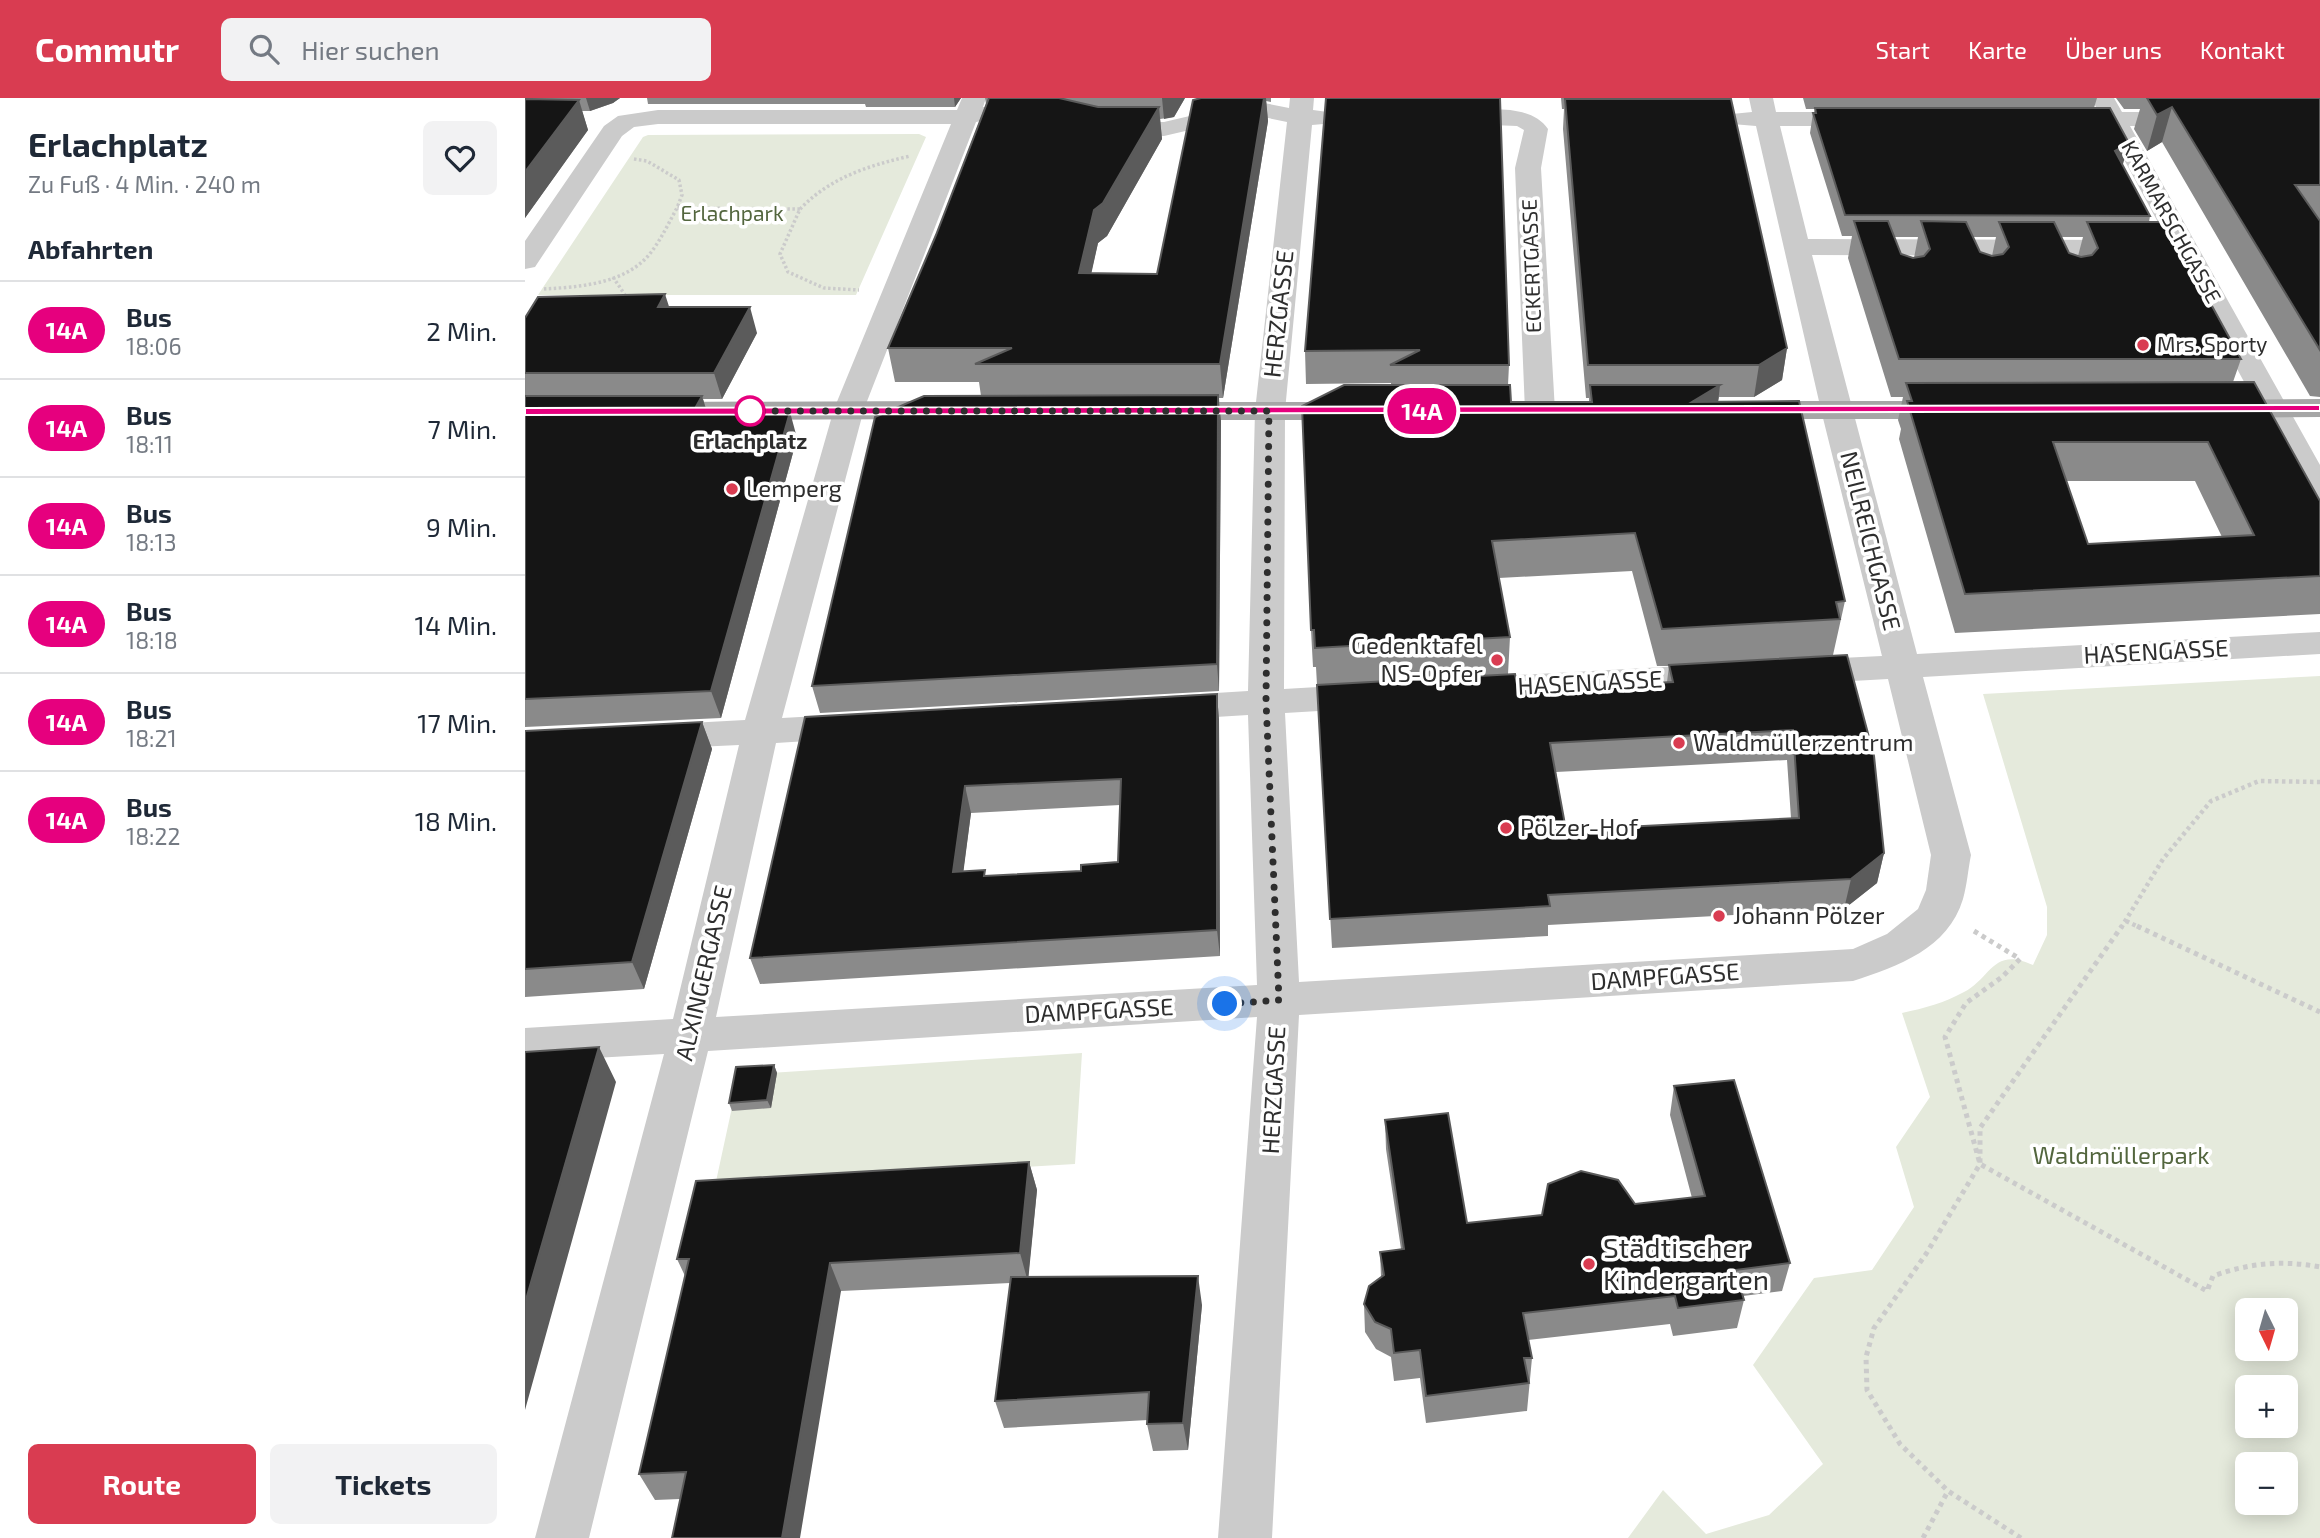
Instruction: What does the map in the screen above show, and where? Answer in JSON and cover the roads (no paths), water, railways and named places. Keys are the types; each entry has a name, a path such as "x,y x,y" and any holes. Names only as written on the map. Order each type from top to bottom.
{"main road":[{"path":"2191,409 2320,408"},
{"path":"620,411 979,410"},
{"path":"1718,410 1986,410"},
{"path":"1145,411 1378,411"}],"street":[{"path":"587,119 619,115 632,106 637,98"},
{"path":"849,409 970,108"},
{"path":"1090,126 1102,129 1164,129 1254,108 1301,108 1352,118"},
{"name":"HERZGASSE","path":"1245,1538 1279,1000 1266,701 1269,411 1301,108"},
{"path":"1714,119 1764,108 1891,119"},
{"name":"NEILREICHGASSE","path":"1764,108 1836,410 1951,855 1928,922"},
{"path":"2045,119 2108,108 2210,119"},
{"name":"KARMARSCHGASSE","path":"2108,108 2320,493"},
{"path":"525,261 619,125 627,121 658,117 1017,109"},
{"path":"1431,118 1520,119 1541,114"},
{"name":"ECKERTGASSE","path":"1540,411 1528,168 1541,114"},
{"path":"1797,247 1898,260 2061,259 2185,248"},
{"name":"ALXINGERGASSE","path":"562,1538 690,1036 760,732 849,409"},
{"name":"HASENGASSE","path":"1129,710 2320,643"},
{"path":"622,739 883,725"},
{"name":"DAMPFGASSE","path":"525,1045 1853,965 1885,955 1928,922"}],"place":[{"name":"Mrs. Sporty","path":"2143,345"},
{"name":"Erlachplatz","path":"750,411"},
{"name":"Lemperg","path":"732,489"},
{"name":"Gedenktafel NS-Opfer","path":"1497,660"},
{"name":"Waldmüllerzentrum","path":"1679,743"},
{"name":"Pölzer-Hof","path":"1506,828"},
{"name":"Johann Pölzer","path":"1719,916"},
{"name":"Städtischer Kindergarten","path":"1589,1264"}],"park label":[{"name":"Erlachpark","path":"732,214"},
{"name":"Waldmüllerpark","path":"2121,1156"}]}
